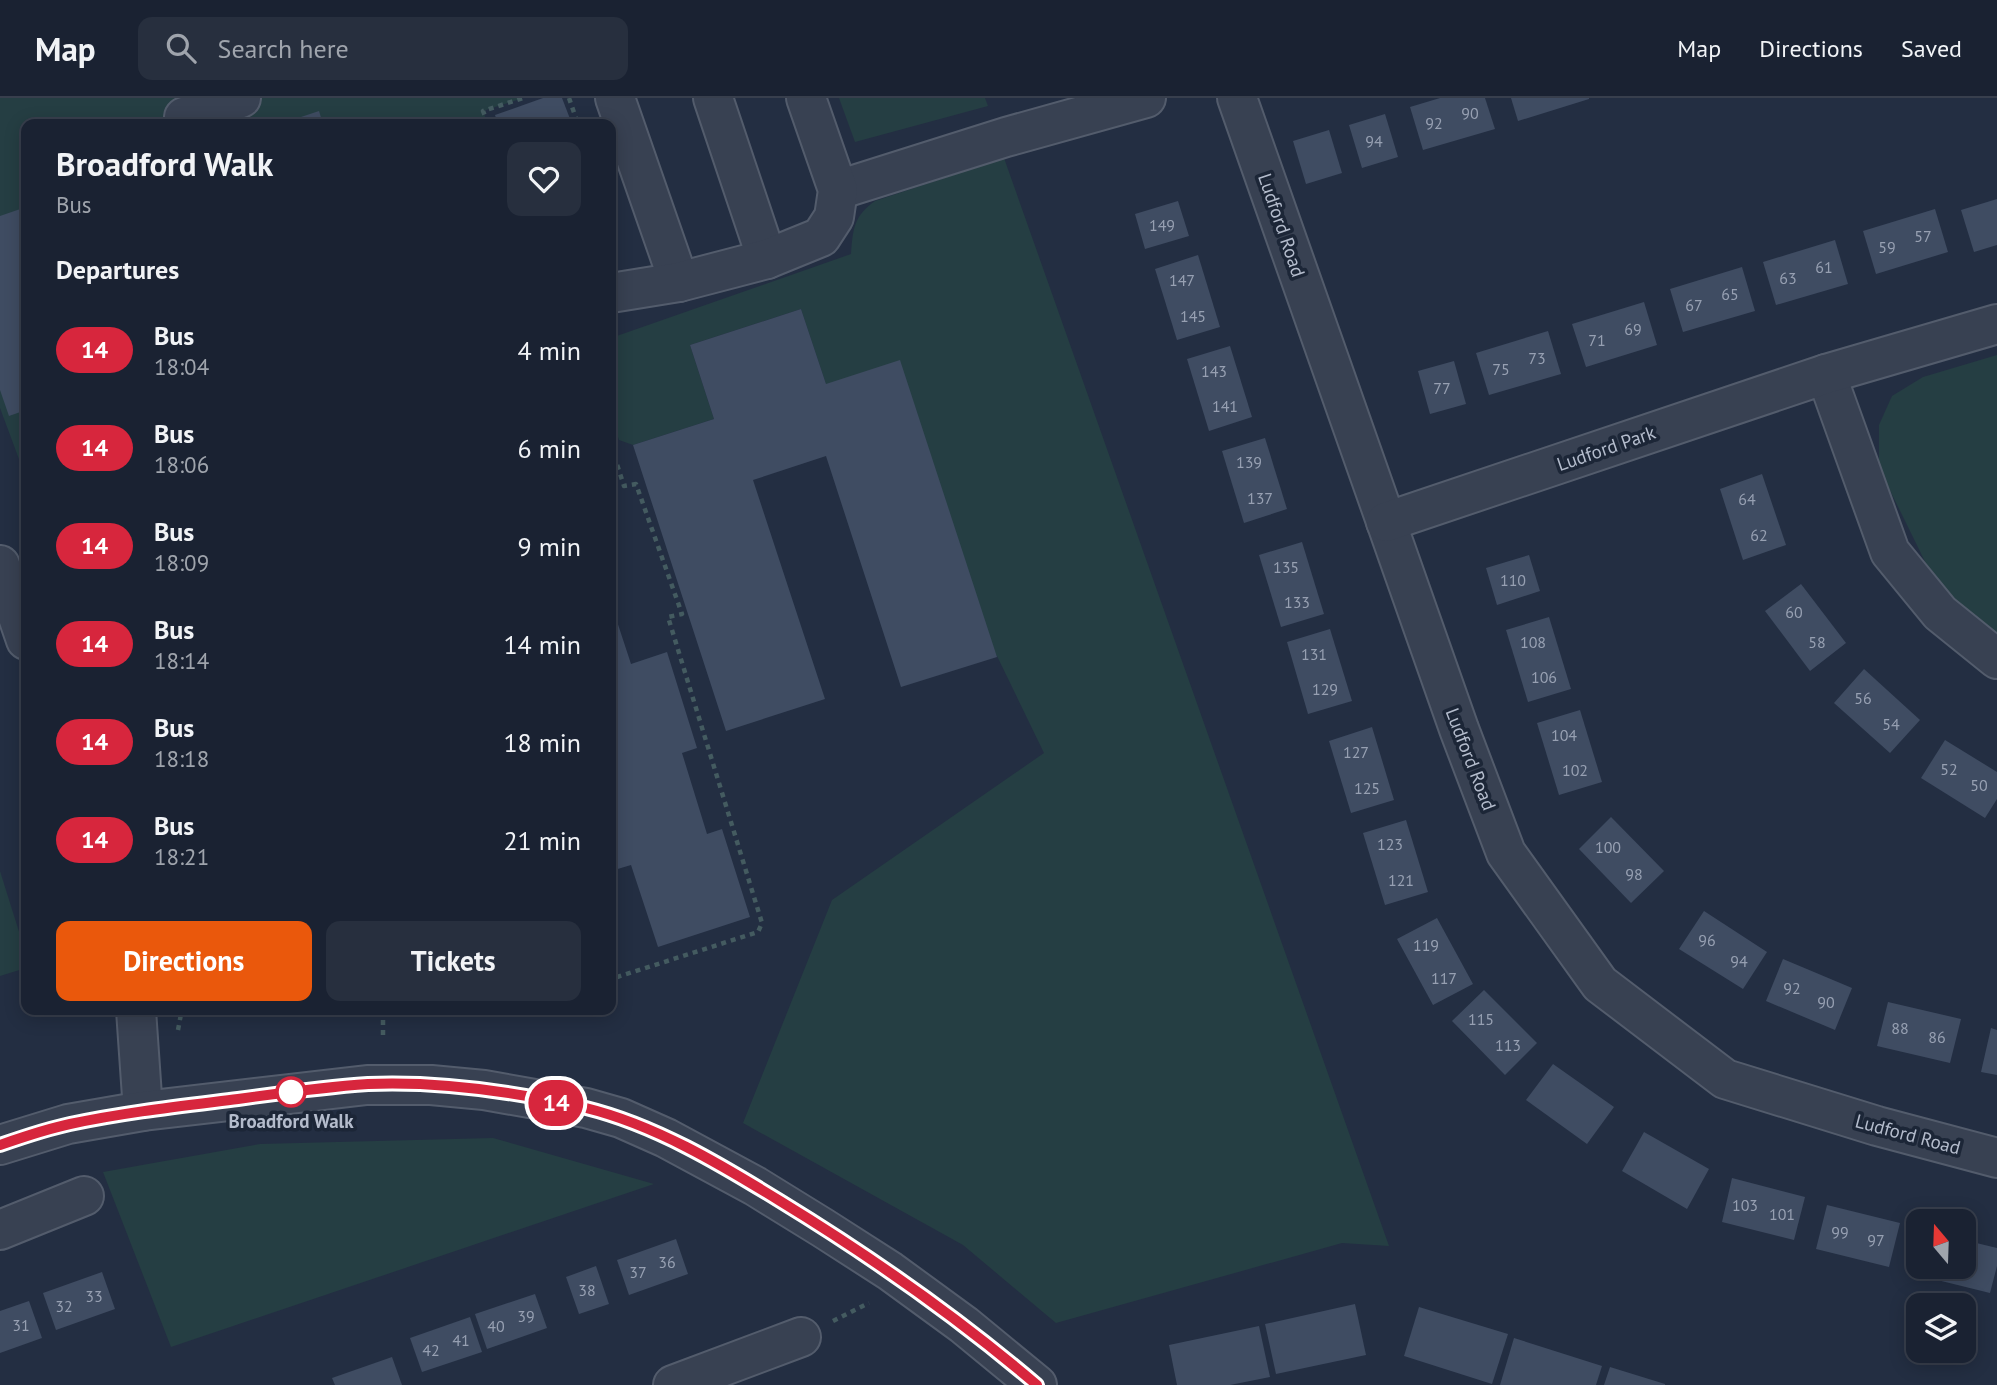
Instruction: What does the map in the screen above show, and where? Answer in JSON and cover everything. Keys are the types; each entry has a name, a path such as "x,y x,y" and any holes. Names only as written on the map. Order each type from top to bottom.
{"street":[{"path":"184,117 241,98"},
{"path":"615,98 679,282"},
{"path":"713,98 767,258"},
{"path":"616,292 679,282 767,258 821,237 834,217 838,190 806,98"},
{"path":"838,190 1006,137 1146,98"},
{"name":"Ludford Road","path":"1237,98 1458,729 1506,853 1600,984 1725,1079 1877,1126 1997,1158"},
{"name":"Ludford Park","path":"1386,522 1826,374 1997,324"},
{"path":"1826,374 1890,552 1940,613 1997,659"},
{"path":"0,565 21,626"},
{"path":"136,1015 143,1111"},
{"path":"0,1145 68,1124 143,1111 367,1084 431,1084 497,1092 586,1108 621,1118 666,1138 713,1162 823,1227 890,1271 964,1325 1037,1385"},
{"path":"0,1230 84,1196"},
{"path":"673,1385 813,1330"}],"path":[{"path":"486,119 483,111 523,98"},
{"path":"569,98 576,119"},
{"path":"616,461 624,486 636,484 682,614 668,617 762,923 758,932 616,977"},
{"path":"383,1015 383,1035"},
{"path":"813,1330 872,1301"}],"green space":[{"path":"0,98 523,98 483,111 486,119 21,119 21,465 0,408"},
{"path":"839,98 985,98 988,106 855,142"},
{"path":"1004,158 1389,1246 1342,1243 1056,1323 963,1245 743,1123 832,900 1044,753 997,656 826,384 801,309 690,345 714,419 633,445 619,440 616,431 616,336 851,254 856,223 875,201"},
{"path":"1997,355 1997,643 1938,588 1879,468 1879,425 1892,396 1923,377"},
{"path":"0,871 21,938 21,970 0,976"},
{"path":"493,1138 654,1184 171,1347 103,1172 260,1144"}],"building":[{"path":"543,98 562,98 570,119 496,119 495,115"},
{"path":"1440,98 1485,98 1495,129 1423,150 1410,107"},
{"path":"1511,98 1589,98 1589,99 1518,121"},
{"path":"319,111 321,119 295,119"},
{"path":"1385,114 1398,157 1362,168 1349,125"},
{"path":"1329,130 1342,173 1306,184 1293,141"},
{"path":"1997,199 1997,245 1974,252 1961,210"},
{"path":"1178,201 1189,236 1145,249 1135,214"},
{"path":"21,209 21,412 9,416 0,390 0,216"},
{"path":"1935,209 1948,252 1876,274 1863,231"},
{"path":"1835,240 1848,284 1776,305 1763,262"},
{"path":"1198,255 1220,327 1177,340 1155,269"},
{"path":"1742,267 1755,311 1683,332 1670,289"},
{"path":"1644,302 1657,345 1586,367 1572,324"},
{"path":"801,309 826,384 900,360 997,657 901,687 826,456 753,480 825,699 726,731 633,445 714,419 690,345"},
{"path":"1548,331 1561,374 1489,395 1476,353"},
{"path":"1230,346 1252,417 1209,431 1187,359"},
{"path":"1454,361 1466,404 1430,414 1418,371"},
{"path":"1265,438 1287,509 1244,523 1222,451"},
{"path":"1762,474 1786,545 1743,560 1720,489"},
{"path":"1302,542 1324,614 1281,627 1259,555"},
{"path":"1529,555 1540,591 1497,605 1486,568"},
{"path":"1801,584 1846,643 1810,671 1765,611"},
{"path":"1549,617 1571,689 1528,702 1506,630"},
{"path":"616,618 631,664 667,652 697,748 682,753 707,834 722,829 750,917 658,947 631,865 616,870"},
{"path":"1330,629 1352,701 1308,714 1287,642"},
{"path":"1864,669 1920,720 1890,753 1834,703"},
{"path":"1580,710 1602,782 1559,795 1537,723"},
{"path":"1372,727 1394,800 1351,813 1329,741"},
{"path":"1945,740 1997,772 1997,799 1985,818 1921,778"},
{"path":"1611,817 1664,871 1631,903 1579,849"},
{"path":"1406,820 1428,892 1385,905 1363,833"},
{"path":"1704,911 1767,952 1743,989 1679,949"},
{"path":"1437,918 1473,984 1433,1005 1397,939"},
{"path":"1783,959 1852,988 1835,1030 1766,1001"},
{"path":"1484,990 1537,1043 1505,1075 1452,1021"},
{"path":"1888,1002 1961,1019 1950,1063 1877,1046"},
{"path":"1991,1028 1997,1030 1997,1075 1981,1072"},
{"path":"1553,1064 1614,1107 1587,1144 1526,1100"},
{"path":"1644,1132 1709,1169 1687,1209 1622,1171"},
{"path":"1732,1178 1805,1197 1794,1240 1722,1222"},
{"path":"1827,1205 1900,1223 1889,1267 1816,1249"},
{"path":"676,1239 688,1274 629,1295 617,1260"},
{"path":"1976,1243 1997,1248 1997,1266 1990,1293 1933,1279 1976,1279"},
{"path":"596,1266 609,1304 579,1314 566,1277"},
{"path":"102,1272 115,1309 56,1330 43,1293"},
{"path":"535,1294 547,1328 487,1349 475,1314"},
{"path":"29,1301 42,1338 0,1353 0,1311"},
{"path":"1355,1304 1366,1355 1276,1374 1265,1324"},
{"path":"1419,1307 1508,1334 1492,1384 1404,1356"},
{"path":"470,1317 482,1352 422,1372 410,1338"},
{"path":"1259,1326 1270,1377 1230,1385 1177,1385 1169,1345"},
{"path":"1514,1338 1602,1366 1596,1385 1500,1385"},
{"path":"392,1357 402,1385 335,1385 332,1378"},
{"path":"1610,1367 1665,1384 1665,1385 1604,1385"}],"bus line":[{"name":"14","path":"0,1145 68,1124 143,1111 367,1084 431,1084 484,1090 586,1108 621,1118 666,1138 713,1162 823,1227 890,1271 964,1325 1037,1385"}],"place":[{"name":"Broadford Walk","path":"291,1092"}]}
